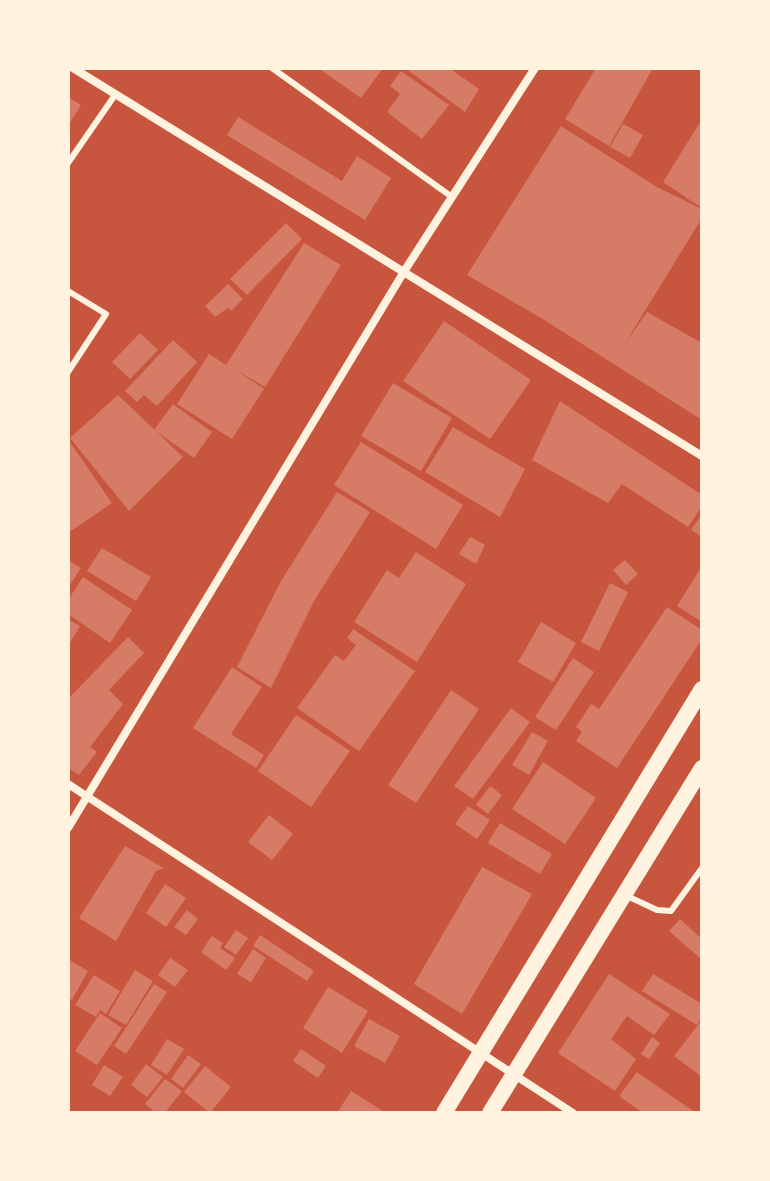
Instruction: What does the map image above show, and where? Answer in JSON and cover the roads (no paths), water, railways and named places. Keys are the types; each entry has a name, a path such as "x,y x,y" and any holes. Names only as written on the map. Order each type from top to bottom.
{"main road":[{"path":"444,1113 702,689"},
{"path":"490,1113 702,768"}],"street":[{"path":"73,68 702,456"},
{"path":"68,828 405,270 535,68"},
{"path":"68,784 573,1113"}],"lane":[{"path":"272,68 452,197"},
{"path":"68,163 115,95"},
{"path":"68,291 106,314 68,372"},
{"path":"624,895 657,910 671,911 702,868"}]}
